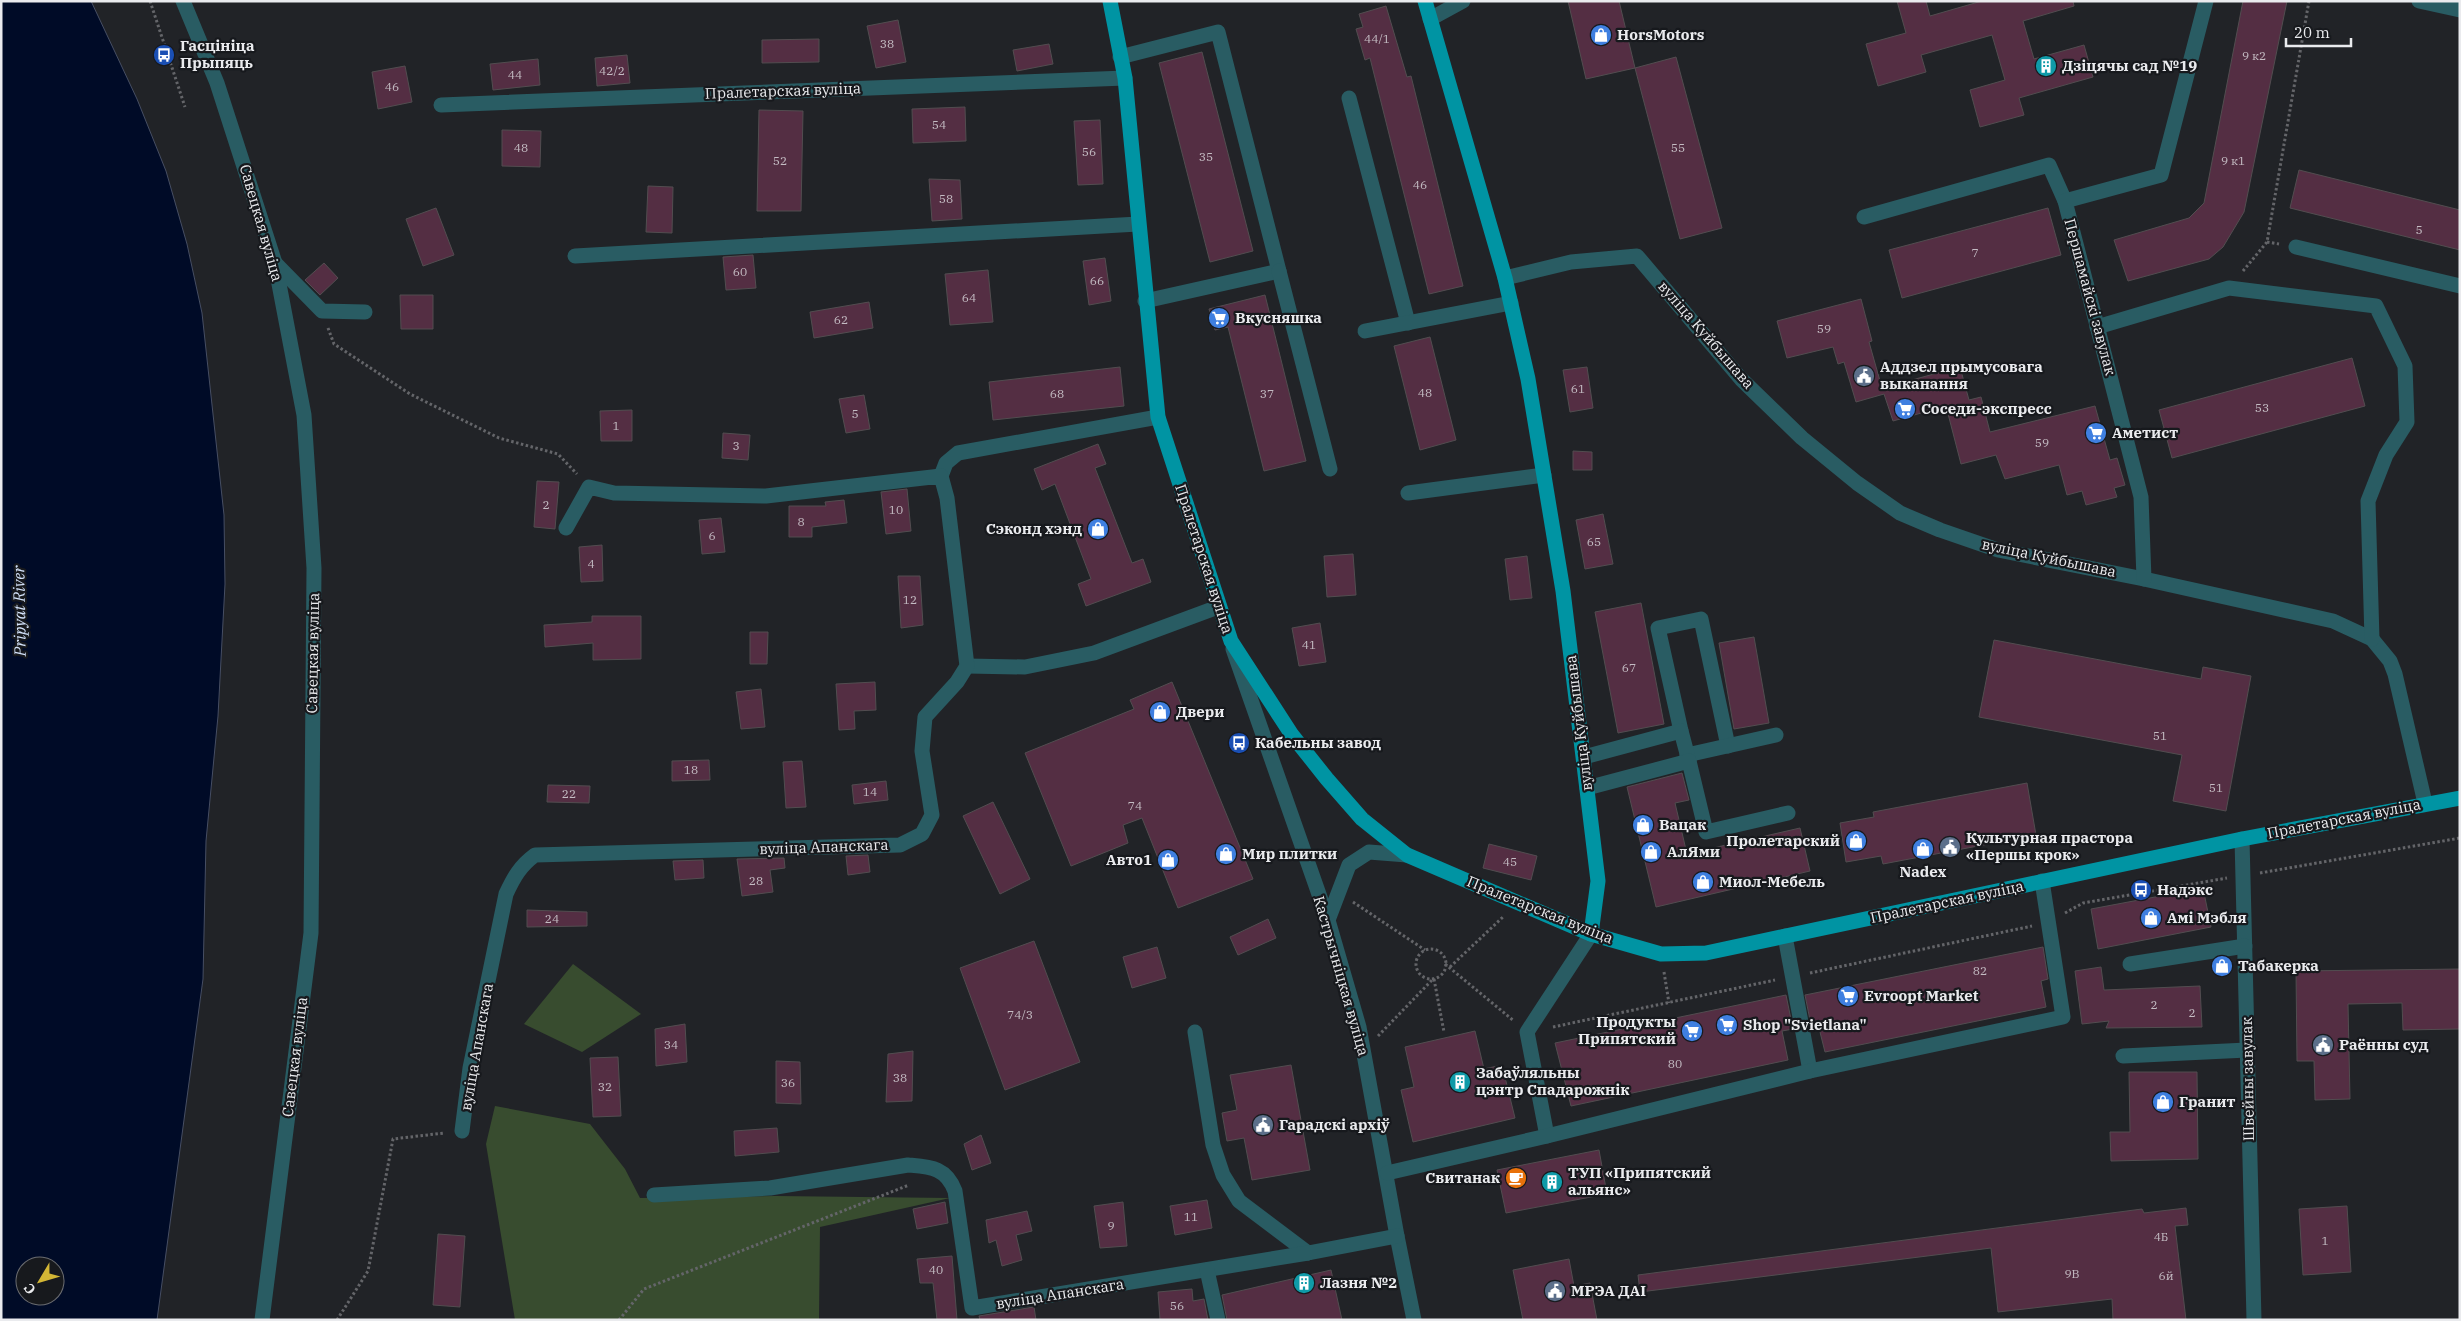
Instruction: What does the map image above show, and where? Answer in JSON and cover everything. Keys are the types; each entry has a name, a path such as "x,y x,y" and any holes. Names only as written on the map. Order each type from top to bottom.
{"main road":[{"name":"Пралетарская вуліца","path":"1110,1 1124,78 1158,417 1230,642 1292,735 1327,779 1362,819 1407,855 1591,934 1661,954 1706,953 2242,838 2460,798"},
{"name":"вуліца Куйбышава","path":"1425,1 1505,278 1528,379 1563,591 1584,757 1598,881 1591,934"}],"street":[{"name":"Савецкая вуліца","path":"183,1 217,83 275,263 304,415 314,568 311,934 262,1320"},
{"path":"1430,19 1463,1"},
{"name":"Першамайскі завулак","path":"2144,579 2141,497 2065,201 2160,175 2206,1"},
{"path":"2419,1 2460,10"},
{"path":"1120,57 1218,32 1330,469"},
{"name":"Пралетарская вуліца","path":"441,105 1124,78"},
{"path":"1349,98 1408,323"},
{"path":"1864,217 2049,165 2065,201"},
{"path":"575,256 1138,224"},
{"path":"2296,247 2460,286"},
{"name":"вуліца Куйбышава","path":"1505,278 1571,262 1637,256 1741,379 1802,438 1857,483 1900,513 1940,530 1998,550 2144,579 2333,621 2372,639 2390,661 2395,674 2425,803"},
{"path":"275,263 322,311 365,312"},
{"path":"1145,301 1280,271"},
{"path":"2097,327 2229,288 2376,306 2405,366 2407,422 2386,455 2368,501 2372,639"},
{"path":"1365,331 1511,303"},
{"path":"1158,417 958,453 946,463 941,476 947,498 967,666 1025,667 1094,653 1218,607"},
{"path":"1408,493 1544,475"},
{"path":"566,528 590,487 614,493 766,496 941,476"},
{"path":"1728,746 1701,619 1658,628 1706,832 1788,812"},
{"name":"Кастрычніцкая вуліца","path":"1230,642 1328,920 1359,1027 1387,1172 1396,1236 1414,1320"},
{"name":"вуліца Апанскага","path":"462,1131 470,1068 506,894 516,872 524,862 534,855 900,845 922,834 932,815 922,751 925,717 957,682 967,666"},
{"path":"1584,757 1681,731"},
{"path":"1587,788 1728,746 1776,735"},
{"name":"Швейны завулак","path":"2242,838 2254,1320"},
{"path":"1328,920 1349,865 1369,852 1407,855"},
{"path":"1387,1172 1547,1136 1810,1071 2063,1017 2042,881"},
{"path":"1547,1136 1527,1032 1591,934"},
{"path":"1786,936 1810,1071"},
{"path":"2130,964 2245,946"},
{"path":"1195,1032 1213,1145 1223,1175 1239,1201 1308,1253"},
{"path":"2123,1056 2247,1050"},
{"name":"вуліца Апанскага","path":"654,1195 770,1188 908,1165 928,1167 951,1180 955,1191 972,1314 1396,1236"},
{"path":"1207,1270 1218,1320"}],"path":[{"path":"150,1 185,106"},
{"path":"2229,288 2267,242 2309,1"},
{"path":"322,311 334,344 410,394 490,433 558,454 590,487"},
{"path":"1338,892 1425,950 1439,951 1445,964 1527,1032"},
{"path":"1450,967 1519,902"},
{"path":"1425,950 1416,961 1417,970 1424,977 1434,978"},
{"path":"1661,954 1669,1002"},
{"path":"1364,1050 1434,978 1442,973 1445,964"},
{"path":"1434,978 1444,1032"},
{"path":"338,1320 368,1271 393,1140 462,1131"},
{"path":"619,1320 644,1289 914,1183"}],"green space":[{"path":"573,964 641,1014 582,1052 524,1024"},
{"path":"495,1106 590,1124 625,1169 640,1198 775,1196 950,1198 820,1227 819,1320 515,1320 486,1144"}],"water":[{"name":"Pripyat River","path":"1,1 91,1 137,99 166,171 187,244 202,313 224,515 225,584 218,716 206,841 203,979 157,1320 1,1320"}],"building":[{"name":"HorsMotors","path":"1568,1 1619,1 1635,68 1586,79"},
{"name":"Дзіцячы сад №19","path":"1897,1 1926,1 1930,16 1982,1 2073,1 2074,6 2023,21 2034,59 2084,45 2093,77 2019,98 2024,115 1980,127 1970,90 2005,80 1992,35 1921,55 1926,72 1878,86 1866,44 1906,33"},
{"path":"2243,1 2287,1 2244,212 2223,247 2209,259 2128,281 2114,240 2189,218 2204,203"},
{"path":"1386,6 1407,77 1411,76 1463,286 1429,294 1370,58 1365,60 1356,29 1363,27 1359,14"},
{"path":"898,20 906,62 876,68 867,26"},
{"path":"819,39 819,62 762,63 762,40"},
{"path":"1049,44 1053,64 1017,71 1013,50"},
{"path":"1202,52 1253,251 1210,262 1159,63"},
{"path":"627,55 630,83 597,86 595,58"},
{"path":"1676,57 1722,228 1680,239 1635,68"},
{"path":"538,59 540,85 493,90 490,64"},
{"path":"405,66 412,102 378,109 372,72"},
{"path":"965,107 966,141 913,143 912,109"},
{"path":"759,110 803,111 801,211 757,211"},
{"path":"1100,120 1103,184 1078,185 1074,121"},
{"path":"502,130 541,131 540,167 502,166"},
{"path":"2299,170 2460,210 2460,250 2290,208"},
{"path":"929,179 960,180 962,219 932,221"},
{"path":"648,186 673,187 672,233 646,232"},
{"path":"436,208 454,255 423,266 406,219"},
{"path":"2048,208 2061,255 1902,298 1889,250"},
{"path":"753,255 756,288 726,290 723,257"},
{"path":"1105,258 1111,301 1089,305 1083,261"},
{"path":"324,263 338,278 320,295 305,280"},
{"path":"988,270 993,322 950,325 945,274"},
{"path":"400,295 433,295 433,329 401,329"},
{"path":"1265,295 1306,461 1264,471 1228,327 1215,330 1209,309"},
{"path":"1861,299 1872,341 1869,342 1882,388 1960,367 1969,400 1981,397 1990,432 2095,406 2110,460 2117,458 2125,485 2114,488 2117,497 2086,505 2082,491 2067,495 2059,465 2005,479 1996,455 1961,464 1946,406 1893,421 1884,394 1856,402 1844,362 1838,364 1833,347 1787,358 1777,321"},
{"path":"869,302 873,328 814,338 810,312"},
{"path":"1430,337 1456,440 1420,450 1394,346"},
{"path":"2352,358 2365,406 2172,458 2159,410"},
{"path":"1120,367 1124,406 993,420 989,382"},
{"path":"1587,367 1593,408 1570,412 1563,370"},
{"path":"864,395 870,429 846,433 839,399"},
{"path":"632,410 632,441 601,441 600,411"},
{"path":"723,433 750,435 748,460 722,458"},
{"path":"1098,444 1106,464 1095,468 1132,563 1143,559 1151,582 1086,606 1078,584 1091,579 1055,484 1042,490 1034,469"},
{"path":"1573,451 1592,452 1592,470 1573,470"},
{"path":"537,481 559,482 555,529 534,527"},
{"path":"907,489 911,531 886,534 881,492"},
{"path":"844,500 847,523 812,527 812,537 789,537 789,506 826,506 825,502"},
{"path":"1603,514 1613,564 1585,569 1576,520"},
{"path":"721,518 725,552 702,554 699,520"},
{"path":"602,545 603,581 581,582 579,547"},
{"path":"1353,554 1356,595 1327,597 1324,556"},
{"path":"1527,556 1532,598 1510,600 1505,559"},
{"path":"898,576 920,576 923,625 901,628"},
{"path":"1641,603 1664,724 1618,733 1595,612"},
{"path":"592,616 641,616 641,659 593,660 593,643 545,647 544,625 592,622"},
{"path":"1320,623 1326,662 1299,666 1292,628"},
{"path":"750,632 768,632 767,664 750,664"},
{"path":"1754,637 1769,723 1734,729 1719,643"},
{"path":"1994,640 2201,679 2203,667 2251,676 2226,811 2173,801 2182,755 1979,717"},
{"path":"875,682 876,710 854,711 855,729 839,730 836,684"},
{"path":"1172,682 1253,879 1178,908 1142,818 1123,825 1128,843 1071,866 1025,753 1134,709 1130,700"},
{"path":"761,689 765,727 741,729 736,692"},
{"path":"709,760 710,780 672,781 672,761"},
{"path":"802,761 806,807 786,808 783,762"},
{"path":"1682,773 1689,800 1675,803 1687,854 1800,828 1810,871 1656,907 1627,787"},
{"path":"886,781 888,800 854,804 852,785"},
{"path":"2027,783 2036,835 1883,864 1881,856 1846,862 1840,823 1874,817 1873,812"},
{"path":"548,785 590,786 589,803 547,802"},
{"path":"993,802 1030,879 1000,894 963,816"},
{"path":"1489,844 1537,856 1531,880 1483,868"},
{"path":"868,855 870,872 848,875 846,856"},
{"path":"784,858 785,868 770,870 773,892 742,896 737,859"},
{"path":"703,860 704,878 675,880 673,861"},
{"name":"Амі Мэбля","path":"2203,888 2211,927 2098,949 2091,909"},
{"path":"527,910 587,912 587,926 527,927"},
{"path":"1268,919 1276,938 1238,955 1230,937"},
{"path":"1034,941 1080,1062 1005,1090 960,968"},
{"path":"1157,947 1166,978 1132,988 1123,957"},
{"path":"2043,947 2048,979 2041,981 2046,1007 1825,1052 1818,1024 1811,1025 1805,995"},
{"path":"2101,967 2104,990 2200,986 2202,1027 2106,1028 2109,1021 2082,1024 2075,971"},
{"name":"Раённы суд","path":"2460,969 2460,1029 2403,1030 2402,1003 2348,1004 2350,1099 2315,1100 2314,1061 2297,1061 2296,971"},
{"path":"1786,995 1793,1029 1782,1031 1788,1060 1571,1106 1555,1043"},
{"path":"685,1024 687,1062 656,1066 655,1029"},
{"name":"Забаўляльны цэнтр Спадарожнік","path":"1475,1031 1484,1069 1502,1065 1515,1118 1413,1142 1401,1090 1414,1087 1405,1047"},
{"path":"913,1051 912,1101 886,1102 888,1054"},
{"path":"618,1057 621,1116 593,1117 590,1058"},
{"path":"776,1061 800,1062 801,1104 776,1103"},
{"name":"Гарадскі архіў","path":"1291,1065 1310,1170 1252,1180 1244,1138 1227,1141 1222,1113 1237,1110 1230,1075"},
{"name":"Гранит","path":"2129,1072 2197,1072 2198,1159 2111,1161 2110,1132 2130,1132"},
{"path":"777,1128 779,1152 735,1156 734,1131"},
{"path":"981,1135 991,1163 972,1170 964,1144"},
{"name":"ТУП «Припятский альянс»","path":"1599,1150 1607,1194 1506,1213 1497,1170"},
{"path":"1207,1200 1212,1228 1175,1235 1170,1206"},
{"path":"945,1202 948,1223 917,1229 913,1209"},
{"path":"1123,1202 1127,1246 1100,1248 1094,1206"},
{"path":"2347,1206 2351,1272 2303,1275 2299,1209"},
{"path":"2186,1208 2188,1225 2175,1226 2186,1320 2113,1320 2112,1299 1998,1312 1991,1248 1640,1292 1638,1275 2142,1209 2144,1213"},
{"path":"1027,1211 1032,1231 1016,1235 1022,1260 1002,1266 996,1240 989,1243 986,1220"},
{"path":"438,1234 465,1236 460,1307 433,1305"},
{"path":"952,1256 957,1320 937,1320 933,1283 920,1283 917,1259"},
{"name":"МРЭА ДАІ","path":"1569,1259 1574,1286 1590,1283 1597,1320 1523,1320 1513,1270"},
{"name":"Лазня №2","path":"1331,1270 1342,1320 1227,1320 1222,1295"},
{"path":"1192,1289 1193,1301 1204,1299 1208,1320 1160,1320 1158,1292"},
{"path":"1034,1307 1036,1320 980,1320 979,1316"}],"place":[{"name":"HorsMotors","path":"1601,35"},
{"name":"Гасцініца Прыпяць","path":"164,55"},
{"name":"Дзіцячы сад №19","path":"2046,66"},
{"name":"Вкусняшка","path":"1219,318"},
{"name":"Аддзел прымусовага выканання","path":"1864,376"},
{"name":"Соседи-экспресс","path":"1905,409"},
{"name":"Аметист","path":"2096,433"},
{"name":"Сэконд хэнд","path":"1098,529"},
{"name":"Двери","path":"1160,712"},
{"name":"Кабельны завод","path":"1239,743"},
{"name":"Вацак","path":"1643,825"},
{"name":"Пролетарский","path":"1856,841"},
{"name":"Культурная прастора «Першы крок»","path":"1950,847"},
{"name":"Nadex","path":"1923,849"},
{"name":"АлЯми","path":"1651,852"},
{"name":"Мир плитки","path":"1226,854"},
{"name":"Авто1","path":"1168,860"},
{"name":"Миол-Мебель","path":"1703,882"},
{"name":"Надэкс","path":"2141,890"},
{"name":"Амі Мэбля","path":"2151,918"},
{"name":"Табакерка","path":"2222,966"},
{"name":"Evroopt Market","path":"1848,996"},
{"name":"Shop \"Svietlana\"","path":"1727,1025"},
{"name":"Продукты Припятский","path":"1692,1031"},
{"name":"Раённы суд","path":"2323,1045"},
{"name":"Забаўляльны цэнтр Спадарожнік","path":"1460,1082"},
{"name":"Гранит","path":"2163,1102"},
{"name":"Гарадскі архіў","path":"1263,1125"},
{"name":"Свитанак","path":"1516,1178"},
{"name":"ТУП «Припятский альянс»","path":"1552,1182"},
{"name":"Лазня №2","path":"1304,1283"},
{"name":"МРЭА ДАІ","path":"1555,1291"}]}
